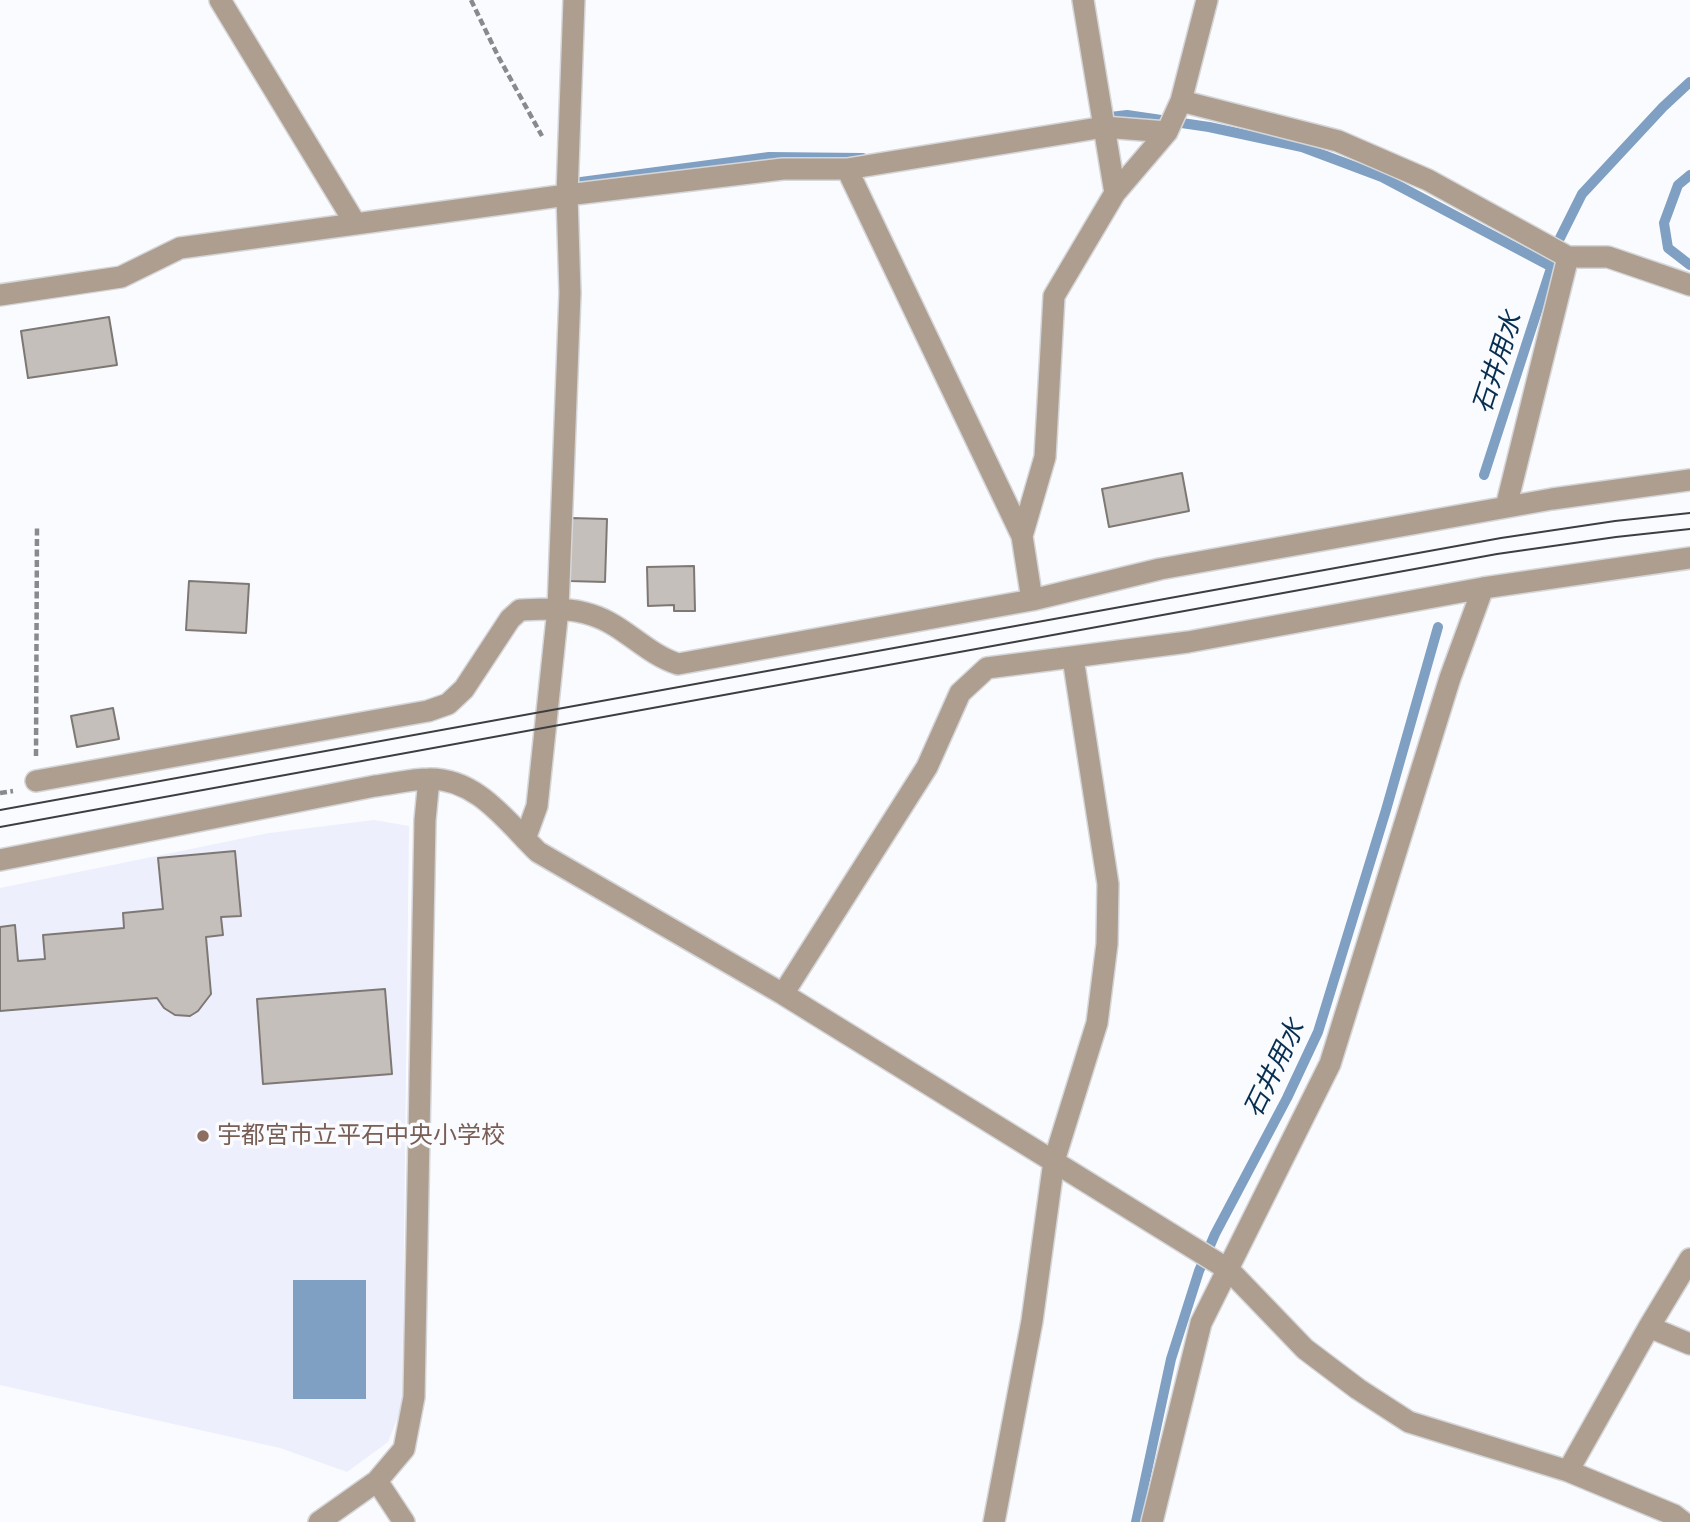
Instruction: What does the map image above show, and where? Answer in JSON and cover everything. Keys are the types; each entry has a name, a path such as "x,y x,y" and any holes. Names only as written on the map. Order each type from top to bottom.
{"street":[{"path":"220,0 355,223"},
{"path":"524,839 537,806 558,609 570,293 566,195 574,0"},
{"path":"1083,0 1115,193"},
{"path":"1022,536 1045,457 1054,296 1115,193 1167,132 1181,100 1207,0"},
{"path":"1181,100 1338,141 1428,180 1568,257 1608,257 1690,285"},
{"path":"0,295 121,277 180,248 355,223 783,169 847,169 1103,120 1167,132"},
{"path":"847,169 1022,536 1032,600"},
{"path":"1506,507 1568,257"},
{"path":"37,781 428,711 448,704 464,689 510,619 520,610 558,609 591,614 663,659 678,664 1032,600 1160,569 1506,507 1690,480"},
{"path":"783,994 927,767 960,693 987,668 1188,642 1483,588 1690,558"},
{"path":"1152,1522 1201,1323 1226,1268 1330,1064 1450,678 1483,588"},
{"path":"994,1522 1032,1321 1054,1161 1097,1023 1107,943 1108,884 1073,658"},
{"path":"319,1522 377,1481 404,1449 414,1397 425,833 429,779"},
{"path":"0,860 375,786 429,779 453,782 474,792 502,813 538,852 783,994 1226,1268 1305,1349 1358,1389 1409,1422 1568,1471 1674,1515 1683,1522"},
{"path":"1568,1471 1690,1259"},
{"path":"1649,1327 1690,1344"},
{"path":"377,1481 404,1522"}],"path":[{"path":"471,0 498,56 547,144 567,173"},
{"path":"37,526 37,781"}],"shaded area":[{"name":"宇都宮市立平石中央小学校","path":"374,820 409,826 402,1407 388,1442 347,1472 280,1448 0,1385 0,888 269,833"}],"water":[{"path":"293,1280 366,1280 366,1399 293,1399"}],"building":[{"path":"109,317 117,365 28,378 21,331"},
{"path":"1182,473 1189,511 1109,527 1102,489"},
{"path":"571,518 607,519 605,582 569,581"},
{"path":"694,566 695,611 674,611 674,605 648,606 647,567"},
{"path":"189,581 249,584 246,633 186,630"},
{"path":"113,708 119,739 77,747 71,716"},
{"path":"235,851 241,916 221,917 223,935 206,937 211,994 198,1011 190,1016 175,1015 164,1008 157,998 0,1011 0,927 15,925 18,961 45,959 43,935 124,928 123,913 163,909 158,858"},
{"path":"385,989 392,1074 263,1084 257,999"}],"waterway":[{"name":"石井用水","path":"1560,238 1582,194 1690,82"},
{"path":"1102,118 1127,115 1209,127 1302,147 1382,177 1552,267"},
{"path":"581,182 769,157 863,158"},
{"path":"1690,175 1678,185 1664,223 1668,248 1690,265"},
{"name":"石井用水","path":"1484,475 1552,265"},
{"name":"石井用水","path":"1136,1522 1171,1359 1199,1271 1215,1234 1287,1098 1318,1032 1386,810 1438,627"}],"tram line":[{"path":"0,810 1501,538 1690,513"},
{"path":"0,827 1497,554 1690,529"}],"place":[{"name":"宇都宮市立平石中央小学校","path":"203,1136"}]}
